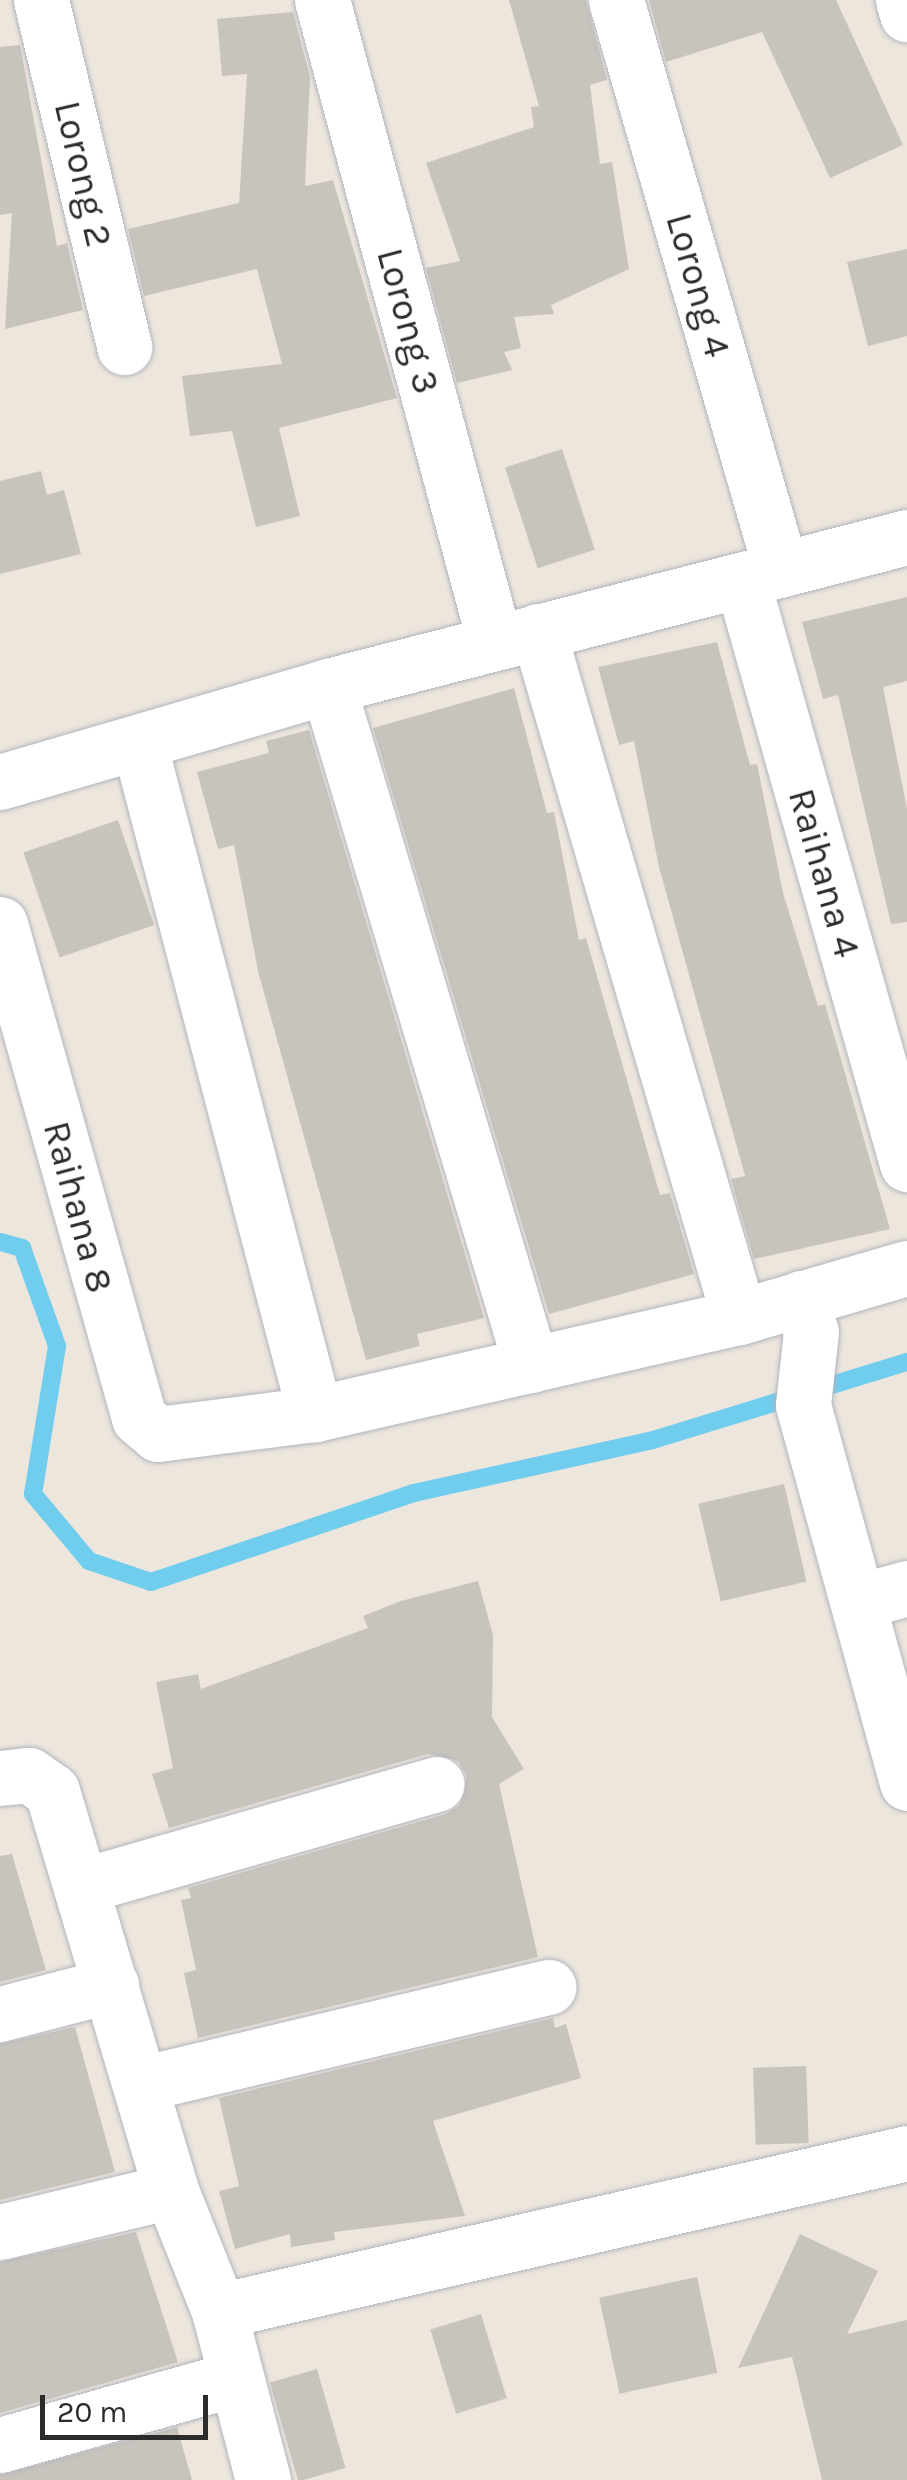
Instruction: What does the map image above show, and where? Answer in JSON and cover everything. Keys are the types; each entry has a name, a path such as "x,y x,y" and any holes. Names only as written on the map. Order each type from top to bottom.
{"street":[{"name":"Lorong 2","path":"42,0 124,348"},
{"name":"Lorong 3","path":"322,0 516,637 739,1317"},
{"name":"Lorong 4","path":"616,0 762,575"},
{"path":"903,0 907,14"},
{"path":"0,782 328,686 907,536"},
{"name":"Raihana 4","path":"762,575 907,1164"},
{"path":"328,686 531,1365"},
{"path":"140,743 315,1414"},
{"name":"Raihana 8","path":"0,924 138,1418 158,1434 315,1414 739,1317 806,1315 907,1268"},
{"path":"806,1315 803,1404 884,1594 907,1783"},
{"path":"0,1778 29,1774 52,1791 171,2191 219,2312 264,2480"},
{"path":"81,1886 437,1784"},
{"path":"0,2014 111,1985"},
{"path":"141,2084 549,1987"},
{"path":"219,2312 907,2154"},
{"path":"0,2232 171,2191"},
{"path":"0,2445 236,2378"}],"building":[{"path":"509,0 586,0 607,80 590,85 600,164 612,162 629,269 551,305 554,314 514,317 521,348 504,352 512,370 457,383 426,268 460,261 426,163 534,127 531,107 539,106"},
{"path":"649,0 836,0 903,145 830,178 762,32 666,62"},
{"path":"293,12 310,77 305,186 333,180 397,398 279,428 300,516 256,527 232,431 190,436 182,376 282,364 257,269 144,296 128,229 239,203 247,74 222,76 217,19"},
{"path":"20,45 57,246 67,243 83,310 5,329 12,213 0,215 0,47"},
{"path":"907,249 907,336 868,346 847,262"},
{"path":"562,449 595,550 538,568 505,468"},
{"path":"41,471 47,495 64,490 81,554 0,574 0,481"},
{"path":"907,597 907,681 883,687 907,809 907,922 891,924 838,695 823,699 802,622"},
{"path":"717,642 750,765 757,764 783,893 818,1006 825,1004 890,1229 754,1259 731,1179 745,1176 659,867 634,741 619,745 598,667"},
{"path":"514,688 547,813 554,812 579,940 586,938 660,1195 670,1193 694,1274 549,1314 373,728"},
{"path":"309,730 484,1318 417,1334 420,1346 366,1360 258,971 234,845 218,849 197,772 269,753 266,741"},
{"path":"118,820 154,925 60,958 23,853"},
{"path":"784,1484 806,1581 721,1601 698,1504"},
{"path":"478,1581 493,1635 492,1717 524,1769 499,1784 538,1957 198,2038 184,1973 196,1970 181,1900 191,1898 188,1888 446,1814 460,1805 467,1776 458,1761 428,1754 169,1828 152,1774 173,1768 156,1682 198,1674 201,1689 368,1628 363,1616 401,1601"},
{"path":"12,1854 46,1970 0,1982 0,1856"},
{"path":"553,2018 555,2028 566,2024 581,2078 433,2121 465,2216 334,2232 335,2240 291,2247 290,2234 235,2249 219,2191 239,2186 219,2098"},
{"path":"75,2027 115,2172 0,2200 0,2044"},
{"path":"806,2066 809,2143 756,2145 753,2068"},
{"path":"136,2232 178,2362 0,2413 0,2262"},
{"path":"800,2234 878,2271 847,2334 907,2320 907,2480 822,2480 792,2357 738,2368"},
{"path":"697,2277 717,2373 620,2394 599,2298"},
{"path":"481,2314 507,2398 456,2414 430,2329"},
{"path":"317,2369 345,2468 298,2480 270,2383"},
{"path":"177,2427 192,2480 0,2480 0,2475"}],"waterway":[{"path":"0,1242 22,1248 57,1346 33,1494 89,1561 151,1582 414,1493 653,1440 907,1362"}]}
